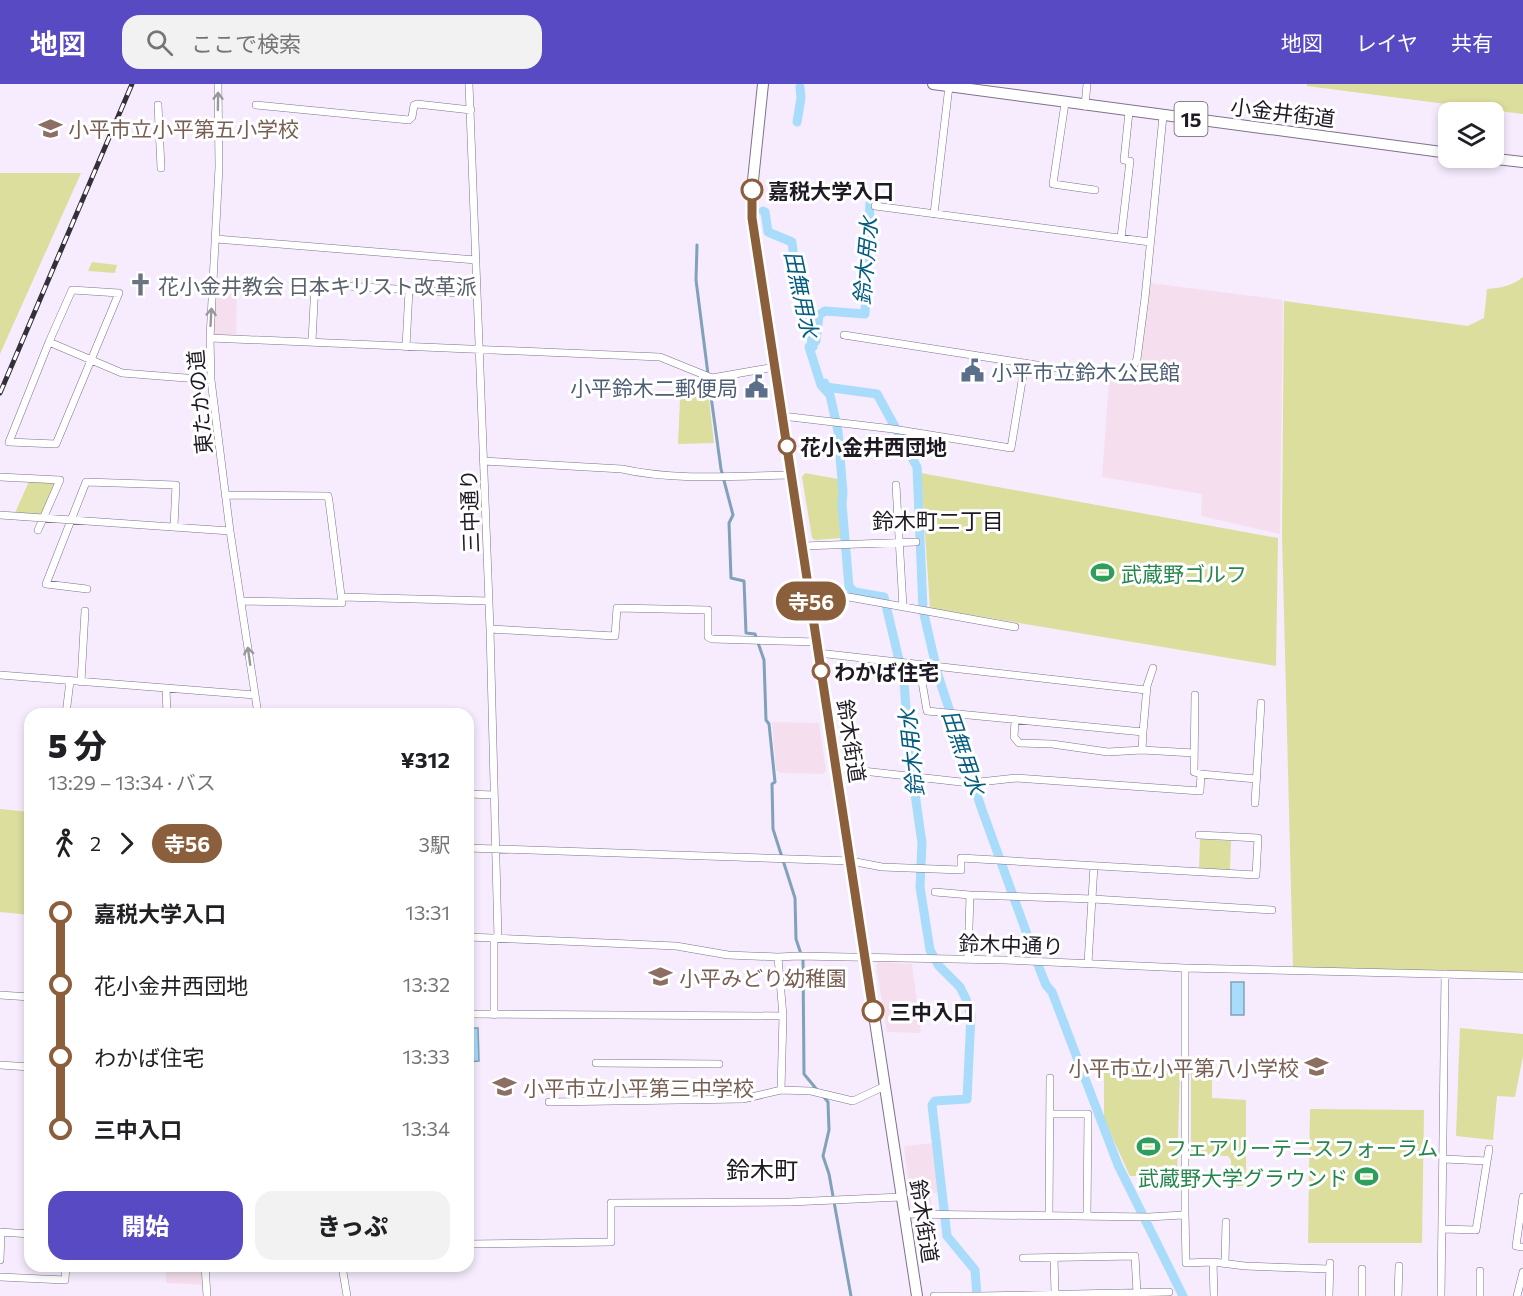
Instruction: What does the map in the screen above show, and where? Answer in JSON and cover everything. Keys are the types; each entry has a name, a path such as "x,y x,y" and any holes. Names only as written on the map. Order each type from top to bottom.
{"main road":[{"name":"鈴木街道","path":"763,84 751,205 917,1296"},
{"name":"小金井街道","path":"933,84 966,86 1085,106 1438,152"},
{"path":"1504,160 1523,162"}],"street":[{"name":"東たかの道","path":"218,84 219,168 210,338 211,380 230,531 257,708"},
{"name":"三中通り","path":"469,84 496,849 494,1015"},
{"path":"1085,106 1087,84"},
{"path":"934,214 949,86"},
{"path":"1065,103 1053,184 1095,190"},
{"path":"256,105 409,120 412,117 414,105 417,104 471,110"},
{"path":"158,105 161,168"},
{"path":"1121,238 1130,161 1124,160 1129,111"},
{"path":"844,335 1107,376 1121,375 1131,371 1137,359 1141,328 1163,116"},
{"path":"875,206 1150,242"},
{"path":"216,239 476,260"},
{"path":"312,341 315,284 477,294"},
{"path":"72,290 119,293 93,360 56,444 9,442 49,342 72,290"},
{"path":"406,347 409,290"},
{"path":"210,338 660,357 712,378 775,367"},
{"path":"49,342 122,373 211,380"},
{"path":"782,416 893,429 1011,448 1025,363"},
{"path":"483,460 622,469 643,473 732,477 791,475"},
{"path":"0,477 60,480 39,530"},
{"path":"87,589 46,584 86,482 176,486 174,526"},
{"path":"896,485 903,607"},
{"path":"225,495 328,496 342,603 241,601"},
{"path":"0,515 230,531"},
{"path":"803,546 916,542"},
{"path":"810,590 1015,627"},
{"path":"342,597 489,601"},
{"path":"490,629 615,636 617,608 708,610 708,637 712,639 818,648 931,666 1146,690"},
{"path":"81,682 85,611"},
{"path":"919,664 927,711 1143,732"},
{"path":"1142,750 1146,690 1153,668"},
{"path":"0,675 255,695"},
{"path":"67,708 70,681"},
{"path":"166,689 167,708"},
{"path":"1195,695 1194,772 1256,779"},
{"path":"1255,802 1260,703"},
{"path":"1015,721 1014,737 1019,743 1052,744 1108,752 1142,750 1194,753"},
{"path":"836,768 973,782 1016,778 1200,791 1202,774"},
{"path":"474,794 494,795"},
{"path":"474,848 851,861 882,867 961,870 962,858 1256,875 1258,838 1198,835"},
{"path":"1088,963 1094,866"},
{"path":"935,892 1272,910"},
{"path":"968,959 970,895"},
{"name":"鈴木中通り","path":"474,937 676,946 728,956 1033,960 1185,968 1523,976"},
{"path":"778,957 783,1016 781,1090"},
{"path":"1185,968 1186,1263 1329,1266 1329,1296"},
{"path":"1441,1296 1445,974"},
{"path":"0,995 24,997"},
{"path":"474,1014 783,1016"},
{"path":"596,1063 719,1064"},
{"path":"0,1065 24,1067"},
{"path":"1049,1215 1050,1078"},
{"path":"549,1102 743,1099 781,1090 812,1091 853,1101 885,1086"},
{"path":"1050,1114 1088,1114 1087,1216"},
{"path":"1443,1229 1476,1230 1489,1149"},
{"path":"1444,1159 1487,1161"},
{"path":"474,1244 612,1242 611,1203 789,1202 901,1197"},
{"path":"1523,1197 1516,1246 1523,1247"},
{"path":"904,1214 1149,1217 1180,1216 1185,1212"},
{"path":"1225,1263 1226,1222"},
{"path":"0,1260 1,1232 24,1233"},
{"path":"1023,1258 1135,1256 1137,1293"},
{"path":"1054,1258 1055,1294"},
{"path":"1213,1262 1214,1296"},
{"path":"1398,1296 1399,1266"},
{"path":"1362,1269 1362,1296"},
{"path":"1480,1271 1480,1296"},
{"path":"0,1278 65,1280 66,1272"},
{"path":"205,1272 207,1296"},
{"path":"343,1272 347,1296"},
{"path":"1518,1296 1523,1272"},
{"path":"934,1296 1169,1292"}],"shaded area":[{"path":"1150,283 1283,300 1280,534 1201,516 1202,494 1102,477 1109,381 1120,379 1136,381"},
{"path":"215,287 237,288 236,336 215,335 212,332"},
{"path":"772,722 819,723 826,771 823,774 780,773 776,770"},
{"path":"878,962 912,964 921,1033 887,1032 876,966"},
{"path":"934,1143 940,1192 930,1194 932,1210 917,1210 912,1204 904,1148 905,1146"},
{"path":"166,1272 201,1272 202,1285 166,1283"}],"green space":[{"path":"1307,84 1523,84 1523,114 1504,112 1504,102 1438,103 1307,86"},
{"path":"0,173 81,173 0,354"},
{"path":"92,262 117,265 115,273 88,271"},
{"path":"1523,277 1523,974 1293,968 1282,535 1284,301 1468,326 1484,318 1487,289 1515,283"},
{"path":"681,377 707,383 714,443 678,444"},
{"path":"805,473 838,479 842,538 815,540 812,538 802,477"},
{"name":"武蔵野ゴルフ","path":"921,473 1278,538 1276,666 930,608"},
{"path":"30,479 60,480 44,518 14,515"},
{"path":"0,809 24,811 24,914 0,912"},
{"path":"1200,839 1231,841 1230,870 1199,869"},
{"path":"1460,1028 1523,1034 1523,1056 1515,1097 1497,1096 1493,1140 1456,1136"},
{"name":"フェアリーテニスフォーラム","path":"1104,1068 1180,1068 1177,1176 1130,1176 1104,1119"},
{"path":"1212,1072 1212,1098 1246,1100 1246,1186 1231,1186 1231,1160 1228,1156 1191,1154 1191,1073"},
{"name":"武蔵野大学グラウンド","path":"1310,1109 1424,1110 1422,1243 1308,1243"}],"water":[{"path":"1231,982 1244,982 1244,1015 1231,1015"},
{"path":"474,1028 478,1028 479,1061 474,1061"}],"waterway":[{"path":"797,122 801,98 800,87"},
{"name":"鈴木用水","path":"870,203 865,314 825,311 819,315 816,341 809,347 821,385 830,395 838,431 849,587 855,592 884,597 904,681 909,752 922,843 920,887 930,950 939,966 960,987 971,1015 967,1099 935,1101 932,1105 947,1236 975,1270 977,1296"},
{"name":"田無用水","path":"763,211 768,232 792,242 798,297 807,307 807,322 813,347"},
{"path":"697,245 696,280 709,382 721,469 733,515 729,523 731,578 744,581 746,633 755,634 764,660 766,720 769,724 775,782 772,784 773,829 795,898 796,939 803,960 804,1074 818,1091"},
{"name":"田無用水","path":"825,383 826,387 877,394 917,467 923,610 938,675 981,807 1040,970 1046,985 1052,992 1118,1165 1183,1296"},
{"path":"823,1096 828,1102 829,1130 823,1156 829,1174 851,1296"}],"railway":[{"path":"0,393 132,84"}],"bus line":[{"name":"寺56","path":"752,190 752,218 873,1011"}],"place":[{"name":"小平市立小平第五小学校","path":"50,128"},
{"name":"嘉税大学入口","path":"752,190"},
{"name":"花小金井教会 日本キリスト改革派","path":"140,285"},
{"name":"小平市立鈴木公民館","path":"973,371"},
{"name":"小平鈴木二郵便局","path":"756,387"},
{"name":"花小金井西団地","path":"787,446"},
{"name":"武蔵野ゴルフ","path":"1103,573"},
{"name":"わかば住宅","path":"821,671"},
{"name":"小平みどり幼稚園","path":"661,977"},
{"name":"三中入口","path":"873,1011"},
{"name":"小平市立小平第八小学校","path":"1317,1067"},
{"name":"小平市立小平第三中学校","path":"505,1087"},
{"name":"フェアリーテニスフォーラム","path":"1148,1147"},
{"name":"武蔵野大学グラウンド","path":"1366,1177"}],"district":[{"name":"鈴木町二丁目","path":"938,520"},
{"name":"鈴木町","path":"762,1169"}]}
